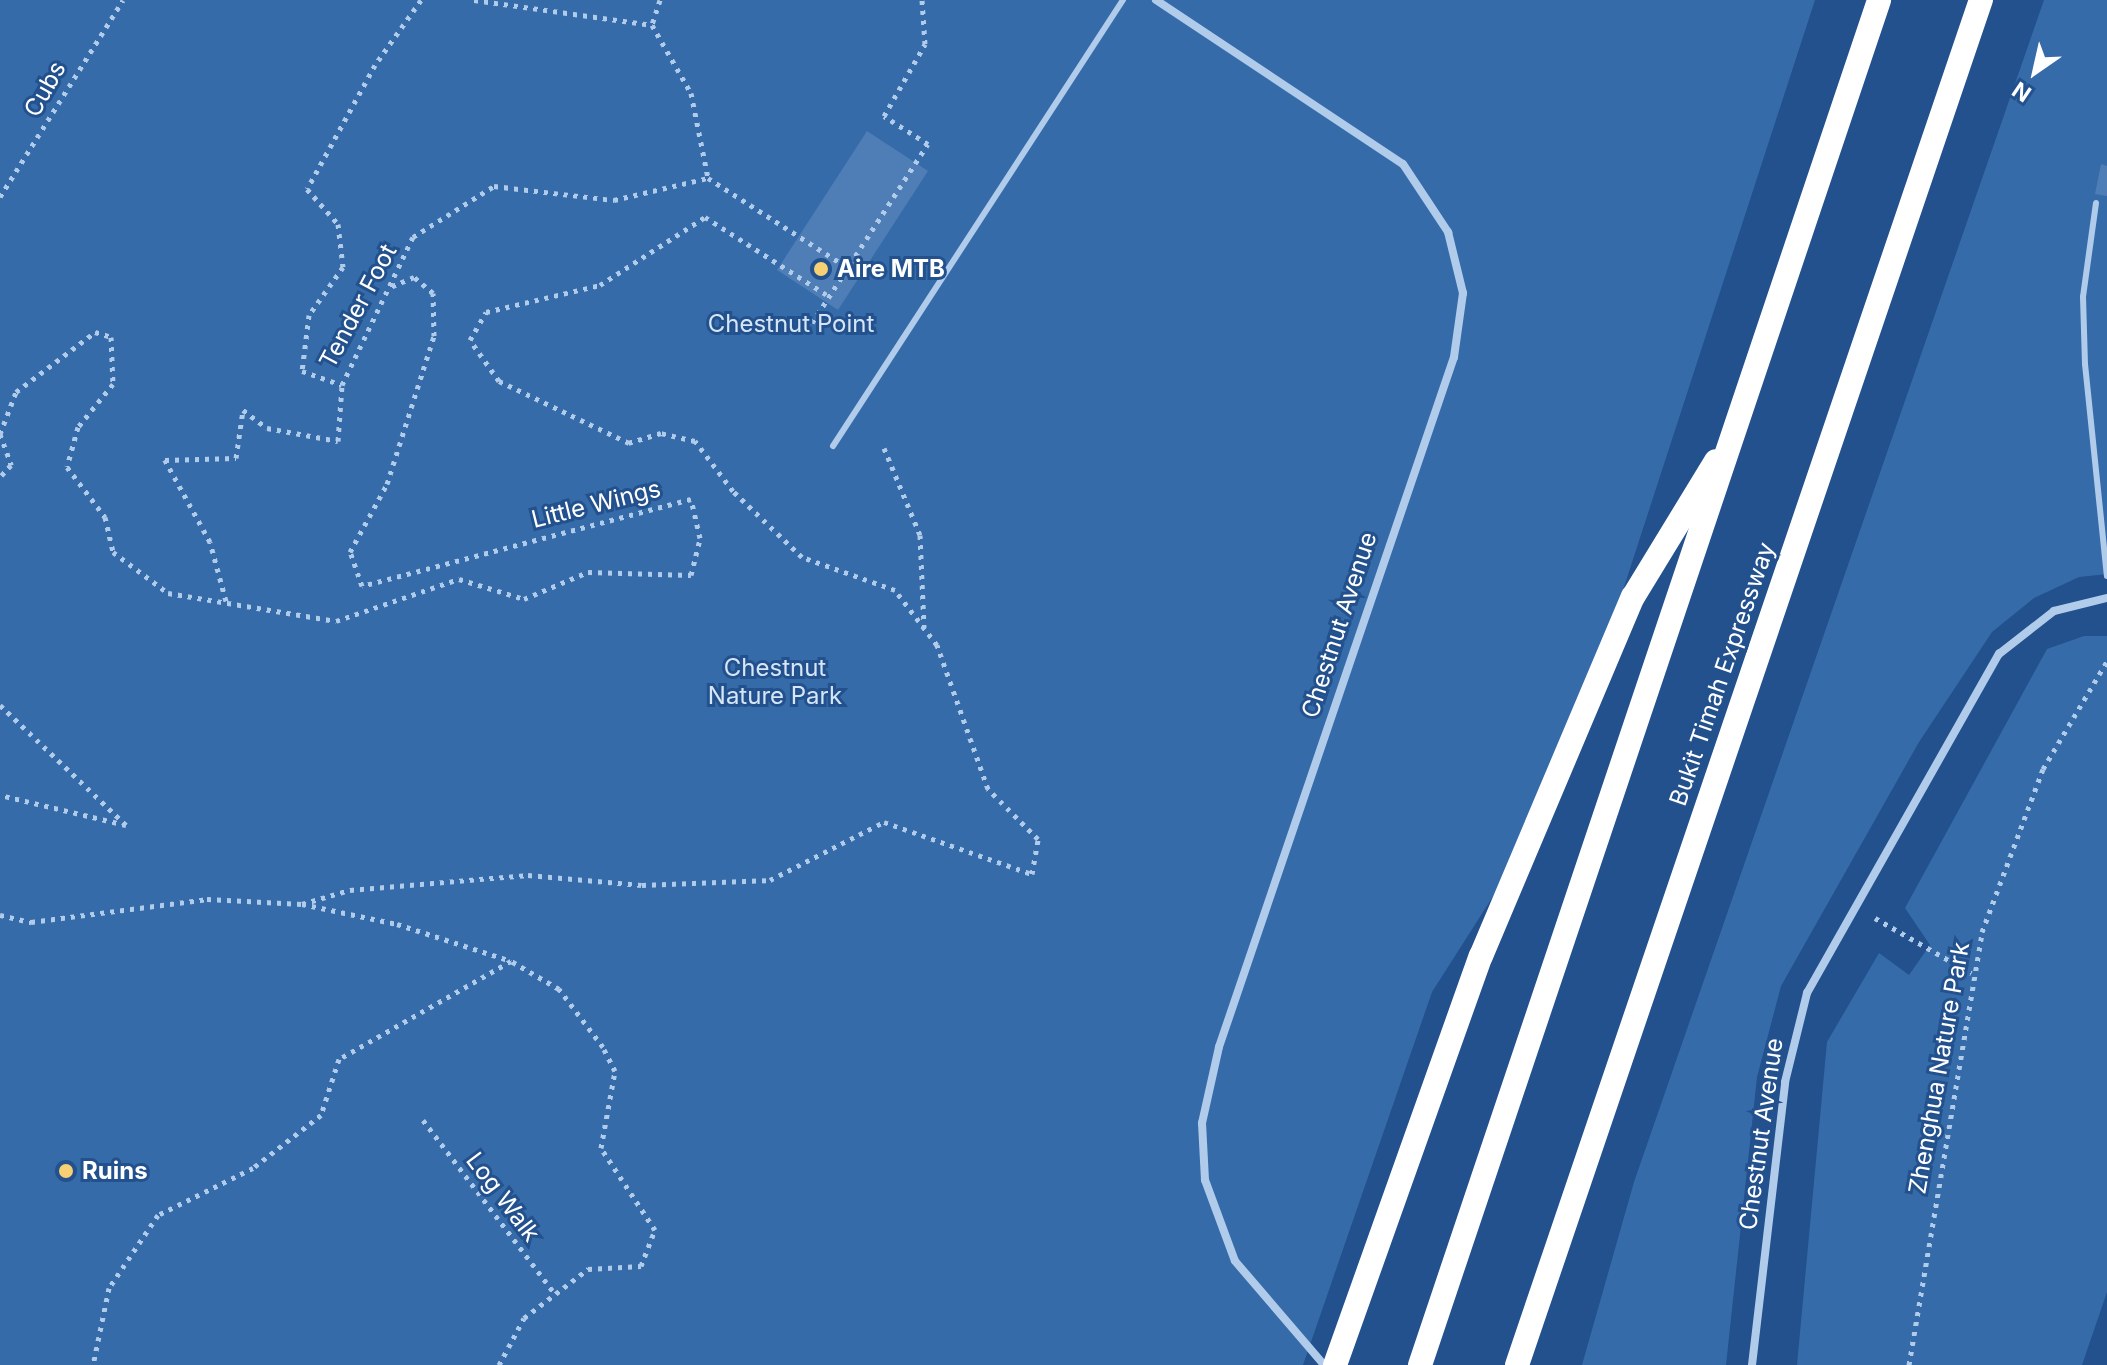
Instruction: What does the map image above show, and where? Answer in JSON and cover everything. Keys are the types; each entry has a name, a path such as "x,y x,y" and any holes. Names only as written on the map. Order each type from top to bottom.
{"highway":[{"path":"1421,1360 1879,0"},
{"name":"Bukit Timah Expressway","path":"1517,1365 1981,0"},
{"path":"1335,1365 1481,956 1633,597 1738,425"}],"street":[{"name":"Chestnut Avenue","path":"1156,0 1403,164 1448,232 1463,293 1454,357 1219,1047 1202,1123 1205,1180 1235,1261 1324,1365"},
{"name":"Chestnut Avenue","path":"1752,1365 1794,1034 1807,993 1858,908 1999,654 2054,611 2107,598"}],"lane":[{"path":"833,446 1123,0"},
{"path":"2096,203 2084,310 2091,465 2107,576"}],"path":[{"name":"Cubs","path":"0,197 123,0"},
{"name":"Tender Foot","path":"421,0 375,65 307,189 338,224 343,267 309,315 302,371 342,385 413,237 494,186 614,200 708,178"},
{"path":"474,0 652,25"},
{"path":"660,0 652,25 691,93 708,178 848,268"},
{"path":"812,323 928,144 884,116 925,44 922,0"},
{"path":"302,904 350,890 528,875 642,885 770,880 884,822 1032,874 1038,839 988,789 937,645 895,590 802,557 733,491 695,441 661,433 629,443 499,381 470,340 486,312 600,285 705,217 830,297"},
{"name":"Little Wings","path":"0,477 11,465 0,434 16,392 95,332 111,337 113,384 78,427 67,467 105,517 113,552 168,593 336,621 459,579 524,599 588,572 691,575 700,538 691,499 362,586 350,552 387,484 434,336 433,293 414,277 390,287"},
{"path":"226,601 210,542 165,460 236,458 243,410 267,428 338,441 342,385"},
{"path":"884,448 920,535 924,628"},
{"name":"Zhenghua Nature Park","path":"1909,1365 1971,973 2038,780 2107,661"},
{"path":"0,705 126,825 0,795"},
{"path":"0,915 31,922 207,899 302,904 397,924 511,961 559,989 603,1047 615,1071 601,1148 655,1230 641,1266 588,1269 524,1318 499,1365"},
{"path":"1858,908 1971,973"},
{"path":"93,1365 109,1288 158,1215 253,1168 321,1115 339,1059 511,961"},
{"name":"Log Walk","path":"423,1120 555,1294"}],"green space":[{"name":"Chestnut Nature Park","path":"0,0 1815,0 1555,799 1432,992 1303,1365 0,1365"},
{"path":"2044,0 2107,0 2107,574 2079,577 2034,598 1992,632 1919,742 1781,986 1757,1077 1726,1365 1582,1365 1634,1182"},
{"path":"2084,636 2107,636 2107,1292 2082,1365 1797,1365 1827,1042 1879,953 1909,975 1930,945 1905,908 2047,649"}],"building":[{"name":"Chestnut Point","path":"867,131 928,171 838,310 777,270"},
{"path":"2101,164 2107,166 2107,196 2095,194"}],"place":[{"name":"Aire MTB","path":"821,269"},
{"name":"Ruins","path":"66,1171"}]}
